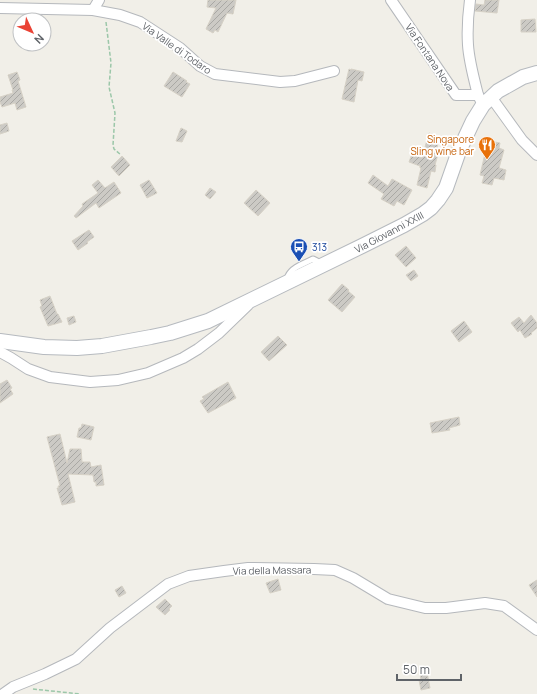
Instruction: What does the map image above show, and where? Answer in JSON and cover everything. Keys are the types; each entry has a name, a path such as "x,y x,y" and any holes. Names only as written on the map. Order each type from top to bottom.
{"main road":[{"name":"Via Giovanni XXIII","path":"0,341 44,347 77,348 102,346 151,338 208,321 290,280 320,267 404,225 431,208 446,188 459,151 472,121 484,99 523,77 537,73"}],"street":[{"path":"93,10 99,0"},
{"name":"Via Fontana Nova","path":"391,0 456,95 484,99"},
{"path":"470,0 468,46 474,76 484,99 537,155"},
{"name":"Via Valle di Todaro","path":"0,8 93,10 120,15 140,22 180,48 200,66 215,74 280,82 295,81 334,71"},
{"name":"Via Giovanni XXIII","path":"0,352 28,369 50,377 90,382 118,380 148,372 183,358 220,333 253,299"},
{"name":"Via della Massara","path":"3,694 13,687 76,659 110,628 168,584 189,576 248,568 335,570 353,578 388,598 425,608 446,608 485,603 504,606 537,630"}],"path":[{"path":"105,12 111,63 109,87 115,114 113,145 114,149 121,155"},
{"path":"13,687 80,694"}],"building":[{"path":"208,0 236,0 233,14 227,13 218,32 215,30 213,33 206,29 216,8 207,7"},
{"path":"485,0 499,0 497,13 475,11 476,4 484,5"},
{"path":"535,19 536,32 521,32 521,20"},
{"path":"349,69 364,72 362,81 358,80 354,102 342,99"},
{"path":"17,72 20,80 18,81 26,107 17,110 15,103 2,107 0,97 13,93 8,75"},
{"path":"173,72 190,84 182,97 164,86"},
{"path":"7,123 9,131 0,134 0,125"},
{"path":"181,128 187,131 182,142 176,141"},
{"path":"429,133 439,137 435,172 431,171 427,188 417,185 421,168 420,166 409,162 412,154 422,158"},
{"path":"490,141 500,143 499,148 504,150 499,168 506,170 504,180 494,178 492,185 482,183 484,176 480,175 487,145 489,145"},
{"path":"122,156 130,165 119,176 111,167"},
{"path":"373,175 388,186 392,179 412,190 404,205 397,201 394,206 381,199 384,194 368,183"},
{"path":"98,180 105,188 114,182 121,193 99,208 96,203 76,218 74,216 83,206 82,204 98,193 92,185"},
{"path":"149,180 157,193 147,198 140,185"},
{"path":"210,188 216,192 210,199 205,195"},
{"path":"256,190 270,203 258,216 244,203"},
{"path":"89,230 94,237 78,250 72,241"},
{"path":"406,246 416,258 406,267 395,255"},
{"path":"414,270 418,276 411,281 406,275"},
{"path":"342,284 355,297 342,312 328,300"},
{"path":"50,296 62,322 48,326 40,307 42,306 40,300"},
{"path":"531,315 537,323 537,328 531,333 532,334 525,338 520,330 518,332 511,323 519,317 524,323"},
{"path":"74,316 76,322 69,325 67,318"},
{"path":"464,321 472,332 459,342 451,331"},
{"path":"278,336 287,345 269,361 261,352"},
{"path":"7,380 12,388 10,389 13,394 0,403 0,384"},
{"path":"228,382 236,398 208,413 200,401 204,399 202,397"},
{"path":"459,417 460,425 449,428 450,430 432,433 430,423"},
{"path":"82,424 94,427 91,440 77,437 79,428 81,428"},
{"path":"60,434 67,463 70,449 81,449 82,462 90,462 91,467 101,465 104,485 96,486 93,475 68,474 75,502 62,505 57,488 60,486 47,437"},
{"path":"278,579 281,590 270,593 266,583"},
{"path":"537,580 537,597 529,585"},
{"path":"122,586 126,593 119,597 115,590"},
{"path":"165,599 172,606 165,615 156,607"},
{"path":"427,672 430,688 421,690 419,680 421,680 420,674"}],"place":[{"name":"Singapore Sling wine bar","path":"487,160"},
{"name":"313","path":"299,262"}]}
